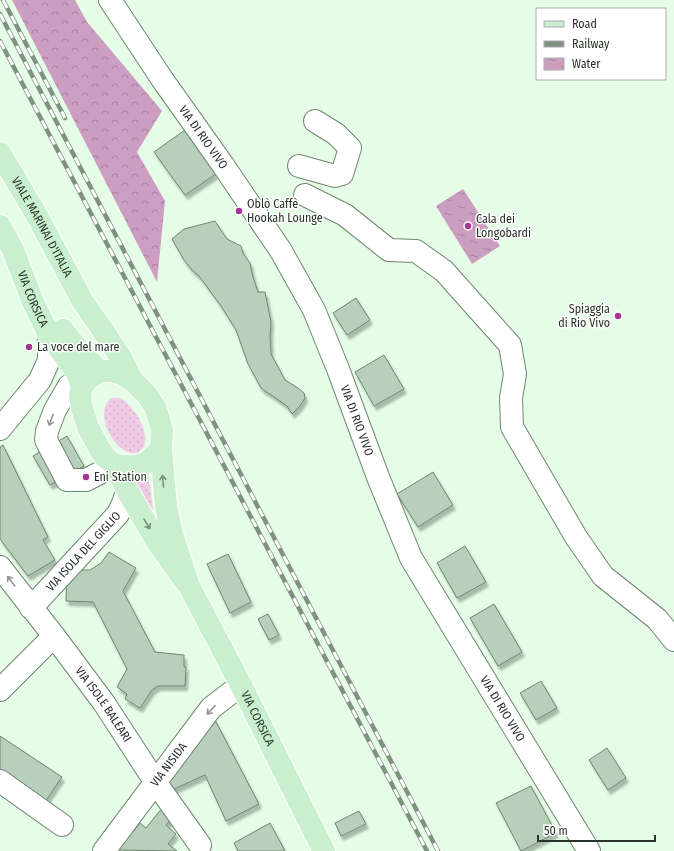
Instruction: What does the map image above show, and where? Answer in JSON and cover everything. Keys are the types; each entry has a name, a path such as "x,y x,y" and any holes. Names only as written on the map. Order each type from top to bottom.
{"main road":[{"name":"VIALE MARINAI D'ITALIA","path":"0,153 36,214 83,302 121,358 132,380"},
{"name":"VIA CORSICA","path":"0,226 6,253 49,335 77,372 77,389 88,427 105,457 115,465 127,490 157,542 189,586 241,685 324,851"},
{"name":"VIA CORSICA","path":"6,253 46,298 65,332 99,371 122,374 132,380 147,395 155,407 162,429 161,448 166,506 172,534 189,586"},
{"name":"VIALE MARINAI D'ITALIA","path":"83,302 100,354 99,371"},
{"path":"73,343 80,345 87,342 91,336 92,329"},
{"path":"77,389 99,371"},
{"path":"115,465 129,467 144,465 153,459 161,448"}],"street":[{"name":"VIA DI RIO VIVO","path":"110,0 162,78 224,165 285,258 317,316 378,477 411,558 589,851"},
{"path":"299,166 335,176 342,174 350,148 336,134 315,122"},
{"path":"305,195 345,215 389,250 416,251 444,271 510,345 515,374 511,398 512,427 576,537 603,576 657,619 674,640"},
{"path":"0,429 40,380 49,360 49,335"},
{"path":"40,380 56,379 77,389 55,410 47,432 46,440 67,480 86,480 115,465"},
{"name":"VIA ISOLA DEL GIGLIO","path":"31,608 118,514 127,490"},
{"name":"VIA ISOLE BALEARI","path":"0,567 104,703 156,783 200,845"},
{"path":"0,690 54,636"},
{"name":"VIA NISIDA","path":"104,851 211,708 241,685"},
{"path":"0,781 62,825"}],"shaded area":[{"path":"111,398 123,400 138,416 142,424 145,439 144,446 140,451 133,453 125,451 118,445 106,427 104,416 106,406"},
{"path":"148,474 153,509 151,509 133,477 140,477"}],"green space":[{"path":"12,0 75,0 87,22 162,111 137,152 165,201 157,282"}],"water":[{"name":"Cala dei Longobardi","path":"463,189 500,246 472,264 436,206"}],"building":[{"path":"185,130 216,174 185,195 154,152"},
{"path":"215,221 227,239 241,246 243,253 250,263 258,292 265,292 271,322 271,354 285,380 304,393 305,398 292,414 287,406 261,388 248,364 236,330 199,276 184,260 172,239 184,229"},
{"path":"356,298 370,320 347,335 333,313"},
{"path":"384,355 404,389 374,406 355,372"},
{"path":"67,436 84,466 50,485 33,456"},
{"path":"3,445 48,537 43,540 55,560 28,576 0,539 0,447"},
{"path":"433,472 453,505 418,527 397,494"},
{"path":"465,546 486,582 457,598 437,563"},
{"path":"109,552 136,568 123,591 155,652 184,655 184,667 186,667 185,686 158,686 152,690 140,708 125,699 127,694 117,687 127,669 93,602 66,601 67,570 90,570 101,563"},
{"path":"228,554 251,602 230,613 207,564"},
{"path":"494,604 522,652 498,666 470,618"},
{"path":"268,614 279,635 269,640 258,619"},
{"path":"541,681 557,708 536,720 520,693"},
{"path":"215,720 259,804 226,821 205,775 172,790 165,779"},
{"path":"0,736 62,777 45,802 0,772"},
{"path":"607,748 626,778 608,790 589,760"},
{"path":"531,786 556,833 521,851 496,803"},
{"path":"162,808 173,817 166,825 176,834 168,844 177,851 118,850 140,823 146,828"},
{"path":"359,811 366,824 341,836 335,823"},
{"path":"270,823 285,851 238,851 234,843"}],"railway":[{"path":"3,0 65,118"},
{"path":"0,14 438,851"},
{"path":"0,41 427,851"}],"place":[{"name":"Oblò Caffè Hookah Lounge","path":"239,211"},
{"name":"Cala dei Longobardi","path":"468,226"},
{"name":"Spiaggia di Rio Vivo","path":"618,316"},
{"name":"La voce del mare","path":"29,347"},
{"name":"Eni Station","path":"86,477"}]}
